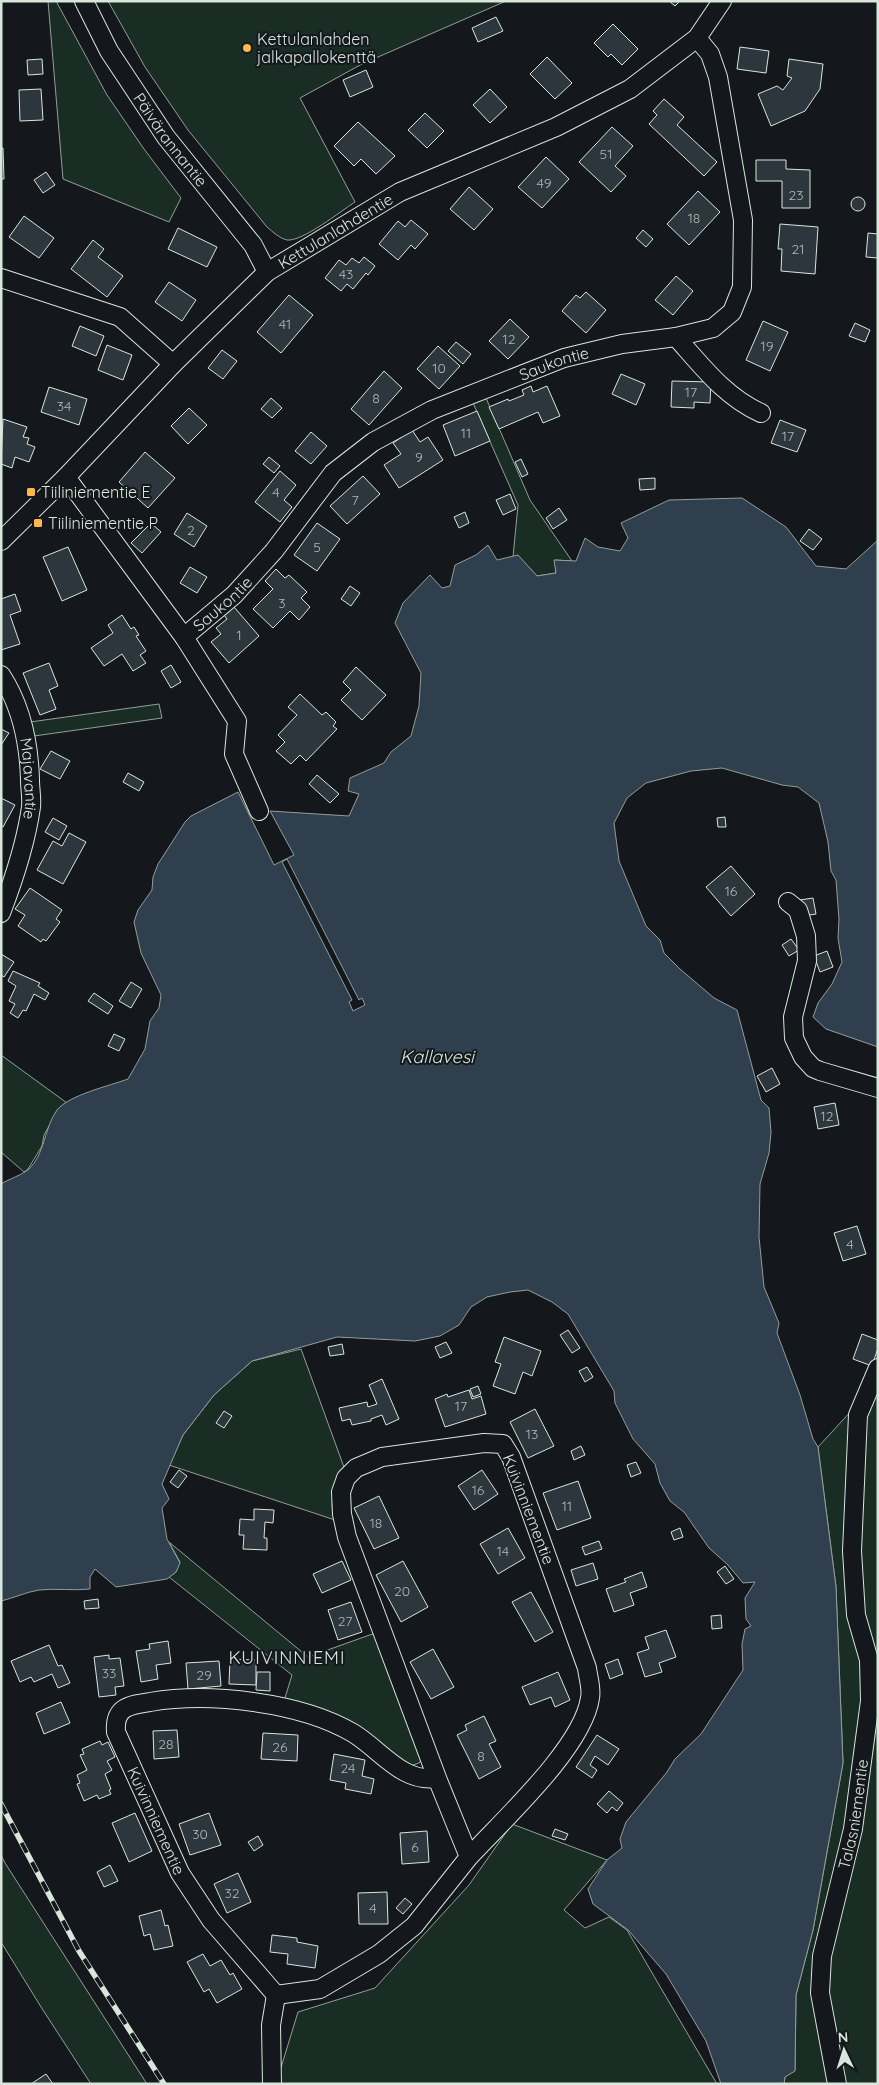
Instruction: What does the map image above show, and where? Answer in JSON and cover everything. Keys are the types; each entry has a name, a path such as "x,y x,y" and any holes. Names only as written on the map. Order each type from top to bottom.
{"street":[{"name":"Päivärannantie","path":"84,1 109,51 166,137 253,246 267,272"},
{"name":"Kettulanlahdentie","path":"1,541 66,477 173,364 267,272 400,192 556,127 630,89 697,38 722,1"},
{"name":"Saukontie","path":"184,637 234,595 274,551 332,473 373,442 432,410 564,358 622,344 676,337 713,328 732,312 742,287 743,220 718,77 710,54 697,38"},
{"path":"1,278 120,316 173,364"},
{"path":"676,337 728,394 744,406 761,413"},
{"path":"66,477 184,637 237,721 234,754 259,811"},
{"name":"Majavantie","path":"1,675 11,689 27,739 31,806 16,876 1,913"},
{"path":"788,902 798,910 806,936 807,961 793,1018 794,1038 803,1057 813,1068 820,1071 878,1088"},
{"name":"Talasniementie","path":"837,2084 820,1993 822,1956 852,1829 870,1701 869,1660 856,1615 852,1551 858,1415 878,1368"},
{"name":"Kuivinniementie","path":"437,1778 426,1779 412,1776 353,1733 315,1716 271,1705 223,1698 167,1699 129,1705 120,1712 115,1722 116,1732 180,1873 211,1920 276,1995 320,1989 379,1954 414,1926 469,1857 559,1760 582,1725 590,1698 586,1668 511,1457 503,1444 484,1443 382,1456 356,1468 346,1478 341,1492 342,1514 347,1537 437,1778 469,1857"},
{"path":"272,2084 271,2024 276,1995"}],"green space":[{"path":"48,1 56,1 107,95 181,198 169,222 63,179"},
{"path":"108,1 506,1 362,64 300,98 355,202 311,231 294,239 287,240 267,227 188,130 145,67"},
{"path":"486,398 530,500 572,561 555,560 556,573 537,576 518,556 513,557 518,505 473,403"},
{"path":"159,704 162,718 34,736 30,722"},
{"path":"1,1055 67,1103 58,1110 44,1135 42,1146 28,1169 24,1172 1,1152"},
{"path":"301,1349 345,1470 332,1500 335,1520 169,1465 183,1435 214,1395 252,1361"},
{"path":"878,1382 878,2084 784,2084 785,2077 795,2070 796,1995 813,1930 843,1763 836,1587 818,1447"},
{"path":"169,1542 308,1657 378,1632 423,1758 419,1763 410,1766 284,1701 292,1675 169,1577 176,1572 180,1562"},
{"path":"512,1824 607,1860 564,1910 585,1928 609,1917 627,1930 717,2084 276,2084 298,2012 375,1988 469,1885"},
{"path":"1,1855 147,2084 91,2084 41,2007 1,1942"}],"water":[{"name":"Kallavesi","path":"742,498 786,527 816,566 846,569 878,540 878,1047 826,1029 813,1017 818,1003 832,984 842,962 838,938 839,919 836,880 831,871 828,842 819,803 798,787 782,785 722,768 691,771 646,783 627,798 614,823 619,861 646,926 660,940 664,953 680,969 714,998 737,1010 761,1100 769,1108 771,1132 769,1153 760,1184 759,1237 764,1287 779,1323 777,1333 800,1395 813,1439 818,1447 836,1587 843,1763 813,1930 796,1995 795,2071 785,2077 784,2084 721,2084 706,2041 666,1974 628,1930 593,1904 588,1889 607,1860 622,1848 620,1839 626,1822 667,1772 675,1759 701,1734 743,1670 742,1644 745,1629 751,1626 746,1619 745,1598 755,1582 743,1583 727,1564 709,1548 684,1512 670,1501 660,1483 655,1464 633,1439 615,1403 614,1391 568,1314 552,1302 528,1290 510,1292 487,1297 471,1307 459,1325 440,1336 415,1341 337,1337 252,1361 214,1395 183,1435 162,1484 169,1499 162,1508 167,1539 180,1563 176,1572 167,1579 116,1587 95,1569 90,1577 90,1589 39,1590 1,1601 1,1184 26,1171 34,1163 57,1110 80,1095 128,1079 145,1049 150,1021 159,1008 161,995 141,953 134,922 138,910 152,890 153,877 158,864 185,822 191,816 238,792 274,865 294,855 270,811 349,816 359,794 348,791 350,778 384,763 391,752 411,736 419,706 421,673 395,623 403,603 430,575 442,588 450,586 455,565 476,555 488,545 497,560 518,555 537,576 556,573 554,560 576,561 585,538 598,547 620,551 628,538 621,523 669,500"}],"pier":[{"path":"287,859 359,1000 362,998 365,1005 353,1011 349,1002 352,1000 282,862"}],"building":[{"path":"669,1 680,1 675,6"},
{"path":"496,17 503,31 478,42 472,28"},
{"path":"613,24 638,49 622,65 611,54 608,57 594,43"},
{"path":"740,47 769,51 766,73 737,69"},
{"path":"547,57 572,83 555,99 530,74"},
{"path":"42,59 43,74 28,75 27,60"},
{"path":"789,59 823,64 820,89 805,111 771,126 758,94 777,86 783,90 792,78 787,76"},
{"path":"366,70 373,87 350,97 343,80"},
{"path":"41,89 43,120 20,121 19,90"},
{"path":"490,89 507,107 490,123 473,105"},
{"path":"664,99 684,117 677,125 717,162 704,176 649,124 657,115 653,111"},
{"path":"425,113 444,131 427,148 408,130"},
{"path":"358,122 395,156 376,174 361,159 354,166 334,146"},
{"path":"612,127 633,146 615,166 626,176 611,192 579,162"},
{"path":"1,148 3,148 4,179 1,179"},
{"path":"546,157 569,179 542,208 518,187"},
{"path":"756,160 786,160 786,169 810,170 810,208 782,208 782,181 756,181"},
{"path":"46,172 55,185 43,193 34,180"},
{"path":"469,187 493,209 474,230 450,209"},
{"path":"698,191 720,212 689,245 667,224"},
{"path":"858,197 863,199 865,204 863,209 858,211 853,209 851,204 853,199"},
{"path":"24,216 54,238 39,258 9,237"},
{"path":"411,220 428,234 415,249 411,245 398,260 379,244 398,221 405,227"},
{"path":"780,224 818,227 815,274 781,271 782,249 778,249"},
{"path":"178,228 217,247 207,267 168,249"},
{"path":"643,230 653,239 646,247 636,238"},
{"path":"868,233 878,234 878,258 866,257"},
{"path":"93,240 104,249 98,257 123,276 107,297 71,269"},
{"path":"364,257 375,266 368,275 366,273 353,289 347,284 341,291 325,278 339,260 346,265 352,258 359,263"},
{"path":"676,276 693,291 673,315 655,300"},
{"path":"169,282 196,300 182,321 155,302"},
{"path":"586,292 606,310 586,333 562,311 576,295 580,298"},
{"path":"289,295 313,315 281,353 257,332"},
{"path":"510,319 529,337 508,359 489,341"},
{"path":"763,321 788,332 770,371 746,360"},
{"path":"855,323 870,330 865,342 849,336"},
{"path":"80,326 104,336 96,356 72,346"},
{"path":"456,342 471,354 463,364 448,351"},
{"path":"107,345 132,355 123,380 98,370"},
{"path":"438,346 460,366 439,389 417,369"},
{"path":"222,350 237,361 223,379 208,368"},
{"path":"384,371 402,388 369,425 351,409"},
{"path":"621,374 645,384 636,405 612,394"},
{"path":"672,381 711,382 710,403 694,402 694,408 671,407"},
{"path":"531,386 533,392 547,386 560,416 543,423 538,412 499,429 489,407 524,395 522,390"},
{"path":"49,387 87,399 79,425 41,412"},
{"path":"271,398 282,408 272,418 261,409"},
{"path":"189,408 207,425 188,444 171,426"},
{"path":"477,411 490,441 455,456 443,425"},
{"path":"3,419 27,427 23,437 29,438 27,444 35,447 29,462 15,457 12,468 1,464"},
{"path":"780,420 806,430 797,452 771,443"},
{"path":"412,430 420,442 428,437 443,460 399,488 384,465 401,454 393,443"},
{"path":"311,432 327,446 311,464 295,451"},
{"path":"145,452 175,478 148,508 119,482"},
{"path":"269,457 280,466 274,473 263,464"},
{"path":"521,459 528,474 522,477 515,462"},
{"path":"280,471 296,485 284,500 292,507 280,522 255,502"},
{"path":"363,476 380,494 347,524 330,506"},
{"path":"655,478 655,489 640,490 639,479"},
{"path":"510,494 516,509 503,515 496,500"},
{"path":"559,508 567,520 553,529 546,518"},
{"path":"465,512 469,523 459,528 454,517"},
{"path":"187,513 207,526 194,547 174,534"},
{"path":"151,523 161,532 142,553 131,543"},
{"path":"317,523 340,539 317,571 294,555"},
{"path":"809,529 822,539 813,550 800,541"},
{"path":"68,547 87,590 62,601 43,557"},
{"path":"190,567 207,577 197,593 180,583"},
{"path":"276,569 285,578 289,575 307,592 301,598 310,607 299,620 290,611 273,628 253,609 273,589 265,581"},
{"path":"350,586 360,593 351,606 341,599"},
{"path":"15,594 21,611 10,615 20,644 1,650 1,599"},
{"path":"234,607 259,636 229,663 211,642 221,634 216,628 227,619 224,615"},
{"path":"122,615 131,629 134,627 139,635 136,636 146,651 140,655 146,663 133,671 122,654 104,666 91,648 113,633 108,625"},
{"path":"49,663 58,686 49,690 56,709 40,715 23,673"},
{"path":"171,665 181,682 171,688 161,671"},
{"path":"356,667 386,695 362,720 341,700 351,690 343,682"},
{"path":"300,694 322,715 326,712 336,722 333,726 337,729 306,761 300,755 291,764 276,751 285,742 278,735 297,715 288,707"},
{"path":"1,729 9,733 1,745"},
{"path":"51,751 70,761 60,779 40,769"},
{"path":"128,773 144,782 139,791 123,782"},
{"path":"317,775 339,794 330,803 309,784"},
{"path":"1,798 15,805 3,827 1,826"},
{"path":"725,817 726,827 718,827 717,818"},
{"path":"53,818 67,826 59,840 45,832"},
{"path":"69,833 86,842 63,884 37,870 53,841 62,846"},
{"path":"731,866 755,894 731,916 706,887"},
{"path":"30,888 62,910 56,919 60,922 46,941 43,939 41,942 18,926 25,915 15,909"},
{"path":"813,898 816,914 803,916 800,900"},
{"path":"791,939 799,950 789,956 782,945"},
{"path":"827,951 833,967 820,972 814,956"},
{"path":"1,954 14,962 4,977 1,975"},
{"path":"13,971 40,983 38,986 49,993 45,1000 34,994 26,1011 23,1010 18,1018 10,1013 15,1004 9,1001 16,986 8,981"},
{"path":"131,982 142,989 131,1008 119,1001"},
{"path":"94,993 113,1006 108,1014 88,1001"},
{"path":"114,1034 125,1039 119,1051 108,1046"},
{"path":"772,1068 780,1084 766,1092 757,1076"},
{"path":"835,1103 839,1125 818,1129 814,1107"},
{"path":"857,1226 866,1254 843,1261 834,1233"},
{"path":"568,1330 580,1348 572,1353 560,1335"},
{"path":"862,1334 878,1340 878,1348 872,1366 853,1359"},
{"path":"504,1337 541,1351 532,1376 523,1372 515,1394 493,1386 501,1364 495,1362"},
{"path":"446,1342 452,1353 440,1358 435,1347"},
{"path":"342,1344 344,1354 330,1356 328,1347"},
{"path":"587,1367 593,1377 585,1382 579,1371"},
{"path":"382,1379 399,1419 386,1425 382,1415 371,1419 371,1421 352,1425 350,1419 342,1421 339,1408 367,1402 368,1407 377,1404 369,1385"},
{"path":"478,1386 481,1394 473,1397 470,1389"},
{"path":"469,1390 472,1399 481,1396 486,1414 445,1427 435,1399 447,1394 448,1397"},
{"path":"535,1409 554,1446 528,1458 510,1422"},
{"path":"224,1411 232,1416 224,1428 216,1423"},
{"path":"581,1446 585,1455 574,1460 571,1451"},
{"path":"636,1462 641,1473 631,1477 627,1465"},
{"path":"179,1470 187,1476 178,1488 170,1482"},
{"path":"482,1470 498,1494 474,1510 458,1486"},
{"path":"578,1481 591,1518 557,1530 543,1493"},
{"path":"379,1496 399,1538 374,1549 354,1508"},
{"path":"254,1509 274,1510 273,1523 265,1522 264,1538 267,1538 267,1550 243,1549 244,1535 239,1535 240,1519 254,1520"},
{"path":"508,1528 525,1558 498,1574 480,1544"},
{"path":"680,1528 683,1537 674,1540 671,1532"},
{"path":"599,1541 602,1549 585,1555 582,1547"},
{"path":"342,1561 351,1580 322,1593 313,1574"},
{"path":"403,1561 428,1607 401,1622 376,1575"},
{"path":"593,1563 598,1579 576,1586 571,1570"},
{"path":"725,1566 734,1579 726,1584 717,1572"},
{"path":"642,1572 647,1587 630,1593 634,1605 614,1612 606,1589 626,1582 624,1579"},
{"path":"531,1592 553,1632 535,1642 512,1602"},
{"path":"98,1599 99,1608 85,1609 84,1601"},
{"path":"351,1602 362,1632 338,1640 328,1610"},
{"path":"721,1615 722,1628 712,1629 711,1616"},
{"path":"666,1630 676,1657 659,1663 662,1672 645,1677 637,1653 649,1649 645,1637"},
{"path":"168,1641 171,1663 156,1665 158,1679 141,1682 136,1651 150,1649 149,1644"},
{"path":"49,1645 58,1666 62,1665 70,1683 58,1688 52,1674 34,1682 31,1677 20,1682 11,1661"},
{"path":"433,1649 454,1687 431,1699 410,1662"},
{"path":"109,1655 109,1659 120,1658 124,1686 115,1687 116,1695 99,1697 94,1657"},
{"path":"230,1659 256,1660 256,1685 229,1684"},
{"path":"618,1659 623,1674 610,1679 605,1664"},
{"path":"219,1661 221,1686 188,1689 186,1663"},
{"path":"257,1672 270,1672 270,1691 256,1690"},
{"path":"558,1672 570,1700 555,1707 551,1697 530,1705 522,1687"},
{"path":"61,1702 70,1723 44,1734 36,1713"},
{"path":"484,1716 496,1741 489,1744 501,1767 479,1779 457,1735 467,1730 465,1725"},
{"path":"177,1730 179,1757 154,1759 153,1731"},
{"path":"263,1733 298,1735 297,1761 261,1759"},
{"path":"597,1735 619,1749 608,1765 595,1756 590,1765 597,1770 592,1778 576,1767"},
{"path":"100,1741 102,1745 108,1742 115,1757 107,1761 112,1770 105,1774 111,1794 99,1799 97,1795 84,1801 77,1784 80,1783 77,1775 87,1770 80,1755 84,1754 82,1749"},
{"path":"334,1754 365,1760 362,1776 374,1779 371,1794 345,1789 346,1783 330,1780"},
{"path":"609,1791 623,1803 617,1811 612,1807 607,1813 597,1804"},
{"path":"135,1813 152,1851 129,1862 112,1823"},
{"path":"209,1813 221,1845 190,1855 179,1824"},
{"path":"555,1829 568,1834 565,1840 552,1836"},
{"path":"427,1831 429,1862 402,1864 400,1833"},
{"path":"258,1836 263,1845 254,1851 248,1842"},
{"path":"110,1865 118,1881 104,1887 97,1872"},
{"path":"238,1873 251,1902 227,1913 214,1884"},
{"path":"387,1892 388,1924 359,1924 358,1893"},
{"path":"405,1898 412,1904 403,1914 396,1908"},
{"path":"161,1910 165,1926 168,1925 173,1946 154,1950 150,1934 144,1936 139,1916"},
{"path":"272,1935 297,1938 297,1942 318,1946 315,1968 287,1964 288,1954 270,1952"},
{"path":"203,1954 210,1966 221,1960 230,1975 233,1973 242,1989 217,2003 209,1989 204,1992 187,1962"},
{"path":"46,2074 53,2084 31,2084"}],"railway":[{"path":"1,1804 79,1951 164,2084"}],"place":[{"name":"Kettulanlahden jalkapallokenttä","path":"247,48"},
{"name":"Tiiliniementie E","path":"31,492"},
{"name":"Tiiliniementie P","path":"38,523"}],"district":[{"name":"KUIVINNIEMI","path":"287,1657"}]}
